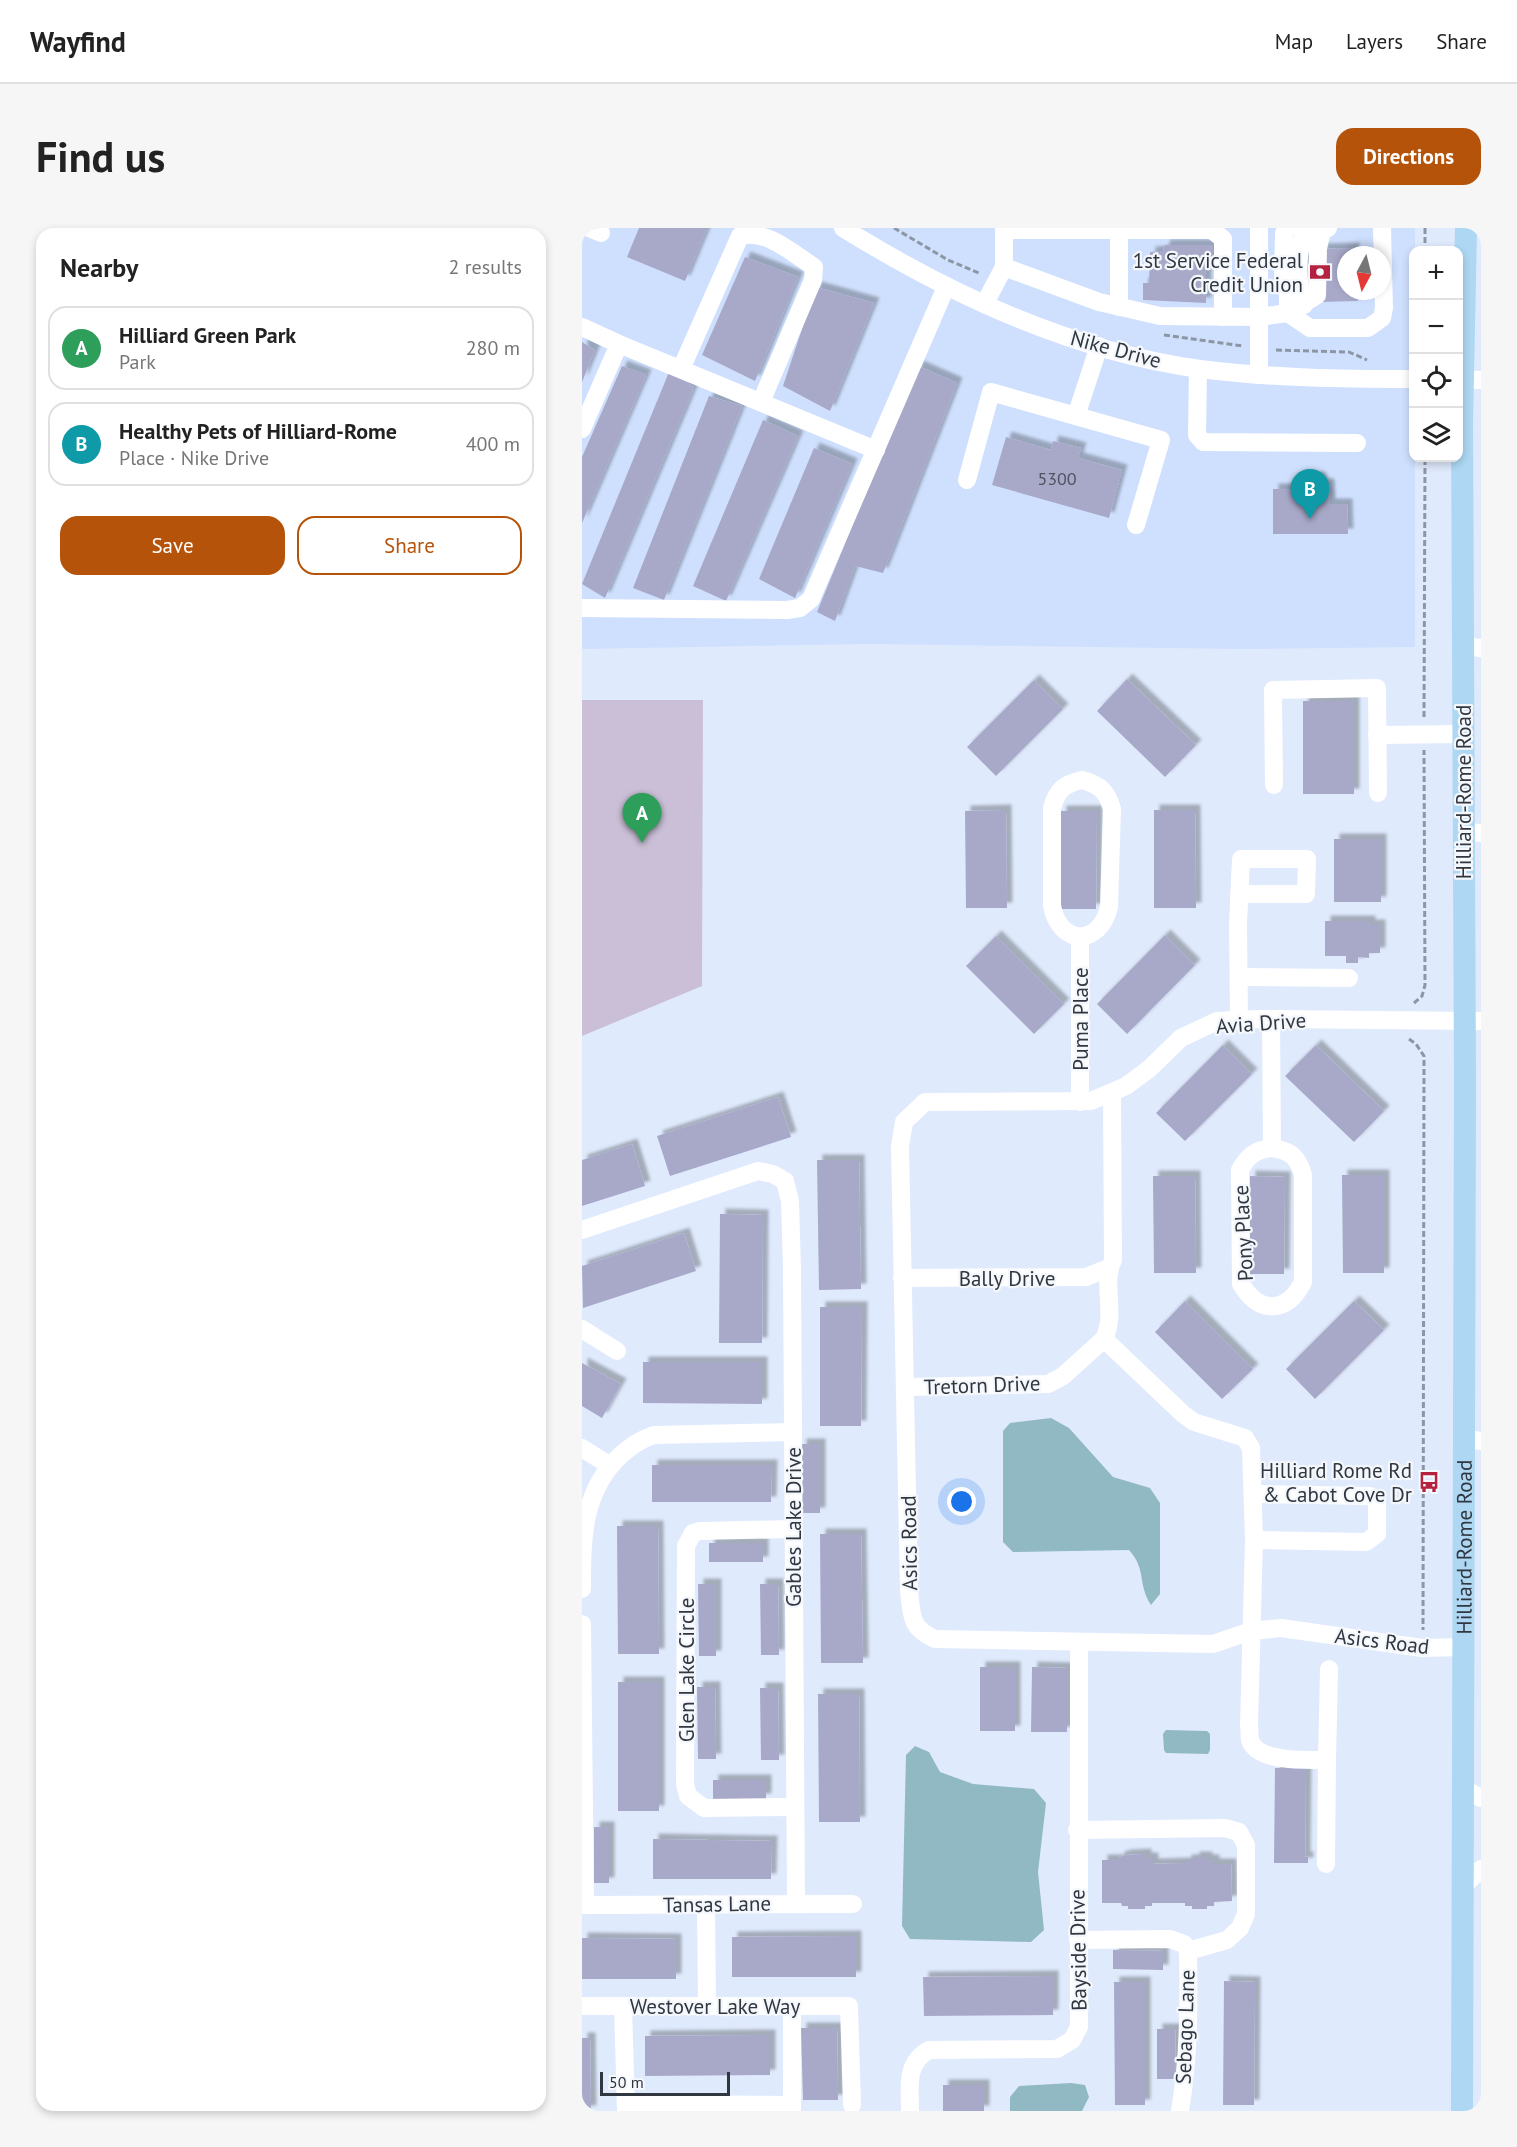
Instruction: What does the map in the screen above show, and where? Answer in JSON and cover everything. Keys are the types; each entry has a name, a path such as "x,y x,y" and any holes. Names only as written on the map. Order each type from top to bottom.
{"main road":[{"name":"Hilliard-Rome Road","path":"1461,2111 1463,1886 1472,1794 1463,1647 1472,1439 1472,832 1462,734 1472,647 1466,228"}],"street":[{"name":"Nike Drive","path":"843,228 946,287 1099,346 1198,369 1259,375 1409,379"},
{"path":"1259,228 1259,375"},
{"path":"1288,228 1284,233 1283,281 1288,294 1288,313"},
{"path":"1304,305 1300,292 1300,256 1305,228"},
{"path":"1304,305 1309,290 1311,234 1315,228"},
{"path":"1004,267 1119,307 1160,316 1259,317 1288,313 1317,295 1318,248 1322,231 1328,228"},
{"path":"1288,313 1310,328 1355,329 1376,325 1382,318 1384,308 1383,228"},
{"path":"985,303 1004,267 1004,230 1212,230 1223,239 1223,317"},
{"path":"1119,230 1119,307"},
{"path":"681,369 740,236 752,233 762,235 814,267 813,280 761,402"},
{"path":"582,608 800,608 812,599 946,287"},
{"path":"582,327 876,450"},
{"path":"582,429 619,344"},
{"path":"1076,416 1099,346"},
{"path":"1198,369 1197,435 1203,442 1357,443"},
{"path":"968,480 991,392 1161,440 1136,525"},
{"path":"1274,785 1273,690 1377,688 1378,793"},
{"path":"1377,735 1462,734"},
{"name":"Puma Place","path":"1082,780 1097,784 1108,794 1112,809 1109,907 1106,922 1095,933 1080,937 1065,932 1055,921 1052,906 1052,808 1056,794 1067,783 1082,780"},
{"path":"1239,894 1239,1020"},
{"name":"Puma Place","path":"1080,937 1080,1102"},
{"path":"1239,977 1349,978"},
{"path":"1271,1019 1272,1148"},
{"name":"Avia Drive","path":"1112,1094 1149,1070 1181,1038 1217,1021 1271,1019 1472,1021"},
{"path":"1112,1094 1113,1260 1109,1268 1111,1316 1104,1340 1194,1422 1245,1438 1251,1449 1254,1540 1250,1740 1254,1746 1277,1758 1327,1760"},
{"name":"Asics Road","path":"1112,1094 1080,1102 934,1100 917,1108 904,1122 901,1132 902,1278 909,1591 912,1618 920,1632 935,1640 1213,1644 1251,1631 1281,1628 1422,1648 1463,1647"},
{"name":"Pony Place","path":"1272,1148 1288,1150 1299,1160 1303,1176 1303,1281 1295,1296 1281,1305 1264,1306 1250,1298 1241,1284 1240,1170 1247,1158 1258,1150 1272,1148"},
{"name":"Gables Lake Drive","path":"582,1230 758,1171 773,1174 784,1181 790,1201 796,1904"},
{"name":"Bally Drive","path":"902,1278 1086,1277 1109,1268"},
{"path":"582,1329 617,1351"},
{"name":"Tretorn Drive","path":"906,1387 1048,1384 1063,1376 1104,1340"},
{"path":"582,1589 582,1535 592,1492 609,1465 638,1441 654,1435 793,1432"},
{"path":"582,1448 609,1465"},
{"path":"1253,1494 1370,1496 1377,1501 1377,1534 1366,1542 1254,1540"},
{"name":"Glen Lake Circle","path":"792,1529 700,1531 688,1540 686,1546 685,1784 688,1796 704,1808 795,1807"},
{"path":"582,1624 584,1905"},
{"name":"Bayside Drive","path":"910,2111 910,2074 919,2056 929,2050 1057,2049 1072,2040 1079,2027 1077,1830 1079,1642"},
{"path":"1326,1864 1329,1669"},
{"path":"1077,1830 1225,1828 1239,1832 1246,1845 1246,1914 1240,1928 1227,1940 1188,1951"},
{"path":"1463,1886 1481,1869"},
{"path":"706,1904 707,2006"},
{"name":"Tansas Lane","path":"584,1905 853,1904"},
{"name":"Sebago Lane","path":"1078,1940 1170,1939 1184,1944 1188,1951 1189,2028 1180,2111"},
{"name":"Westover Lake Way","path":"582,2006 849,2006 852,2105"},
{"path":"623,2006 626,2108 792,2108 792,2006"}],"path":[{"path":"1425,228 1425,246"},
{"path":"1409,1039 1416,1044 1424,1056 1423,1630"}],"shaded area":[{"path":"582,228 1415,228 1415,246 1409,246 1409,462 1415,462 1415,647 1242,649 869,644 582,649"},
{"path":"582,700 703,700 702,986 582,1036"},
{"path":"1051,1418 1069,1428 1113,1477 1150,1488 1160,1503 1160,1594 1151,1605 1144,1590 1138,1564 1129,1550 1013,1552 1003,1542 1003,1431 1010,1423"},
{"path":"1166,1730 1207,1731 1210,1734 1208,1754 1166,1753 1163,1734"},
{"path":"915,1746 929,1752 940,1772 973,1784 1034,1789 1046,1803 1038,1872 1044,1930 1031,1942 910,1939 902,1926 906,1755"},
{"path":"1071,2083 1085,2085 1089,2097 1082,2111 1010,2111 1010,2097 1019,2086"}],"building":[{"path":"639,228 707,228 685,281 627,257"},
{"path":"1165,245 1213,245 1213,269 1206,269 1206,303 1143,300 1143,283 1149,283 1150,252 1163,251"},
{"name":"1st Service Federal Credit Union","path":"1321,249 1337,249 1337,300 1358,301 1320,302 1293,285 1293,259 1322,258"},
{"path":"745,257 798,277 755,381 702,355"},
{"path":"816,287 874,303 830,411 783,386"},
{"path":"582,342 595,350 582,382"},
{"path":"622,366 646,375 582,523 582,457"},
{"path":"918,366 957,383 883,573 855,566 835,621 817,612"},
{"path":"669,372 694,387 605,598 582,584"},
{"path":"709,396 742,406 664,600 633,588"},
{"path":"763,420 798,436 726,601 693,586"},
{"path":"1006,437 1051,450 1053,441 1081,448 1078,458 1122,470 1109,518 992,485"},
{"path":"814,448 852,464 795,598 759,579"},
{"path":"1319,477 1323,484 1329,484 1330,504 1347,504 1348,534 1273,534 1273,489 1295,489 1295,484 1305,484 1305,478"},
{"path":"1127,679 1196,745 1165,777 1097,711"},
{"path":"1034,680 1063,709 996,776 967,747"},
{"path":"1303,701 1354,701 1354,794 1303,794"},
{"path":"1006,810 1007,908 966,908 965,811"},
{"path":"1154,810 1195,810 1196,908 1154,908"},
{"path":"1061,811 1097,811 1096,909 1061,909"},
{"path":"1334,839 1381,839 1381,902 1334,902"},
{"path":"1325,921 1370,921 1370,925 1380,925 1380,953 1369,953 1369,958 1358,957 1358,963 1346,963 1346,956 1325,956"},
{"path":"1165,935 1195,965 1127,1034 1097,1004"},
{"path":"996,936 1064,1004 1034,1034 966,966"},
{"path":"1223,1045 1252,1074 1185,1141 1156,1113"},
{"path":"1316,1045 1384,1111 1354,1142 1285,1076"},
{"path":"778,1097 791,1137 670,1176 657,1136"},
{"path":"632,1144 645,1186 582,1206 582,1160"},
{"path":"817,1160 859,1160 861,1289 819,1290"},
{"path":"1342,1175 1384,1175 1384,1273 1343,1273"},
{"path":"1153,1176 1195,1176 1196,1273 1154,1273"},
{"path":"1250,1176 1285,1177 1284,1274 1250,1274"},
{"path":"720,1214 763,1215 762,1343 719,1343"},
{"path":"684,1233 696,1271 583,1308 582,1266"},
{"path":"1185,1301 1253,1369 1222,1399 1155,1332"},
{"path":"1354,1301 1384,1330 1315,1399 1286,1369"},
{"path":"820,1307 862,1307 861,1426 820,1426"},
{"path":"643,1362 762,1362 762,1404 643,1403"},
{"path":"582,1363 621,1384 602,1418 582,1406"},
{"path":"801,1444 820,1444 820,1513 801,1513"},
{"path":"652,1465 772,1465 771,1502 652,1502"},
{"path":"617,1526 658,1526 659,1654 618,1654"},
{"path":"820,1534 861,1534 863,1663 821,1663"},
{"path":"709,1543 763,1543 763,1562 709,1562"},
{"path":"698,1584 716,1584 716,1656 699,1656"},
{"path":"760,1584 778,1584 779,1655 761,1655"},
{"path":"980,1667 1015,1667 1015,1731 980,1731"},
{"path":"1032,1667 1067,1668 1067,1732 1031,1732"},
{"path":"618,1682 659,1682 659,1811 618,1811"},
{"path":"697,1687 715,1687 716,1759 698,1759"},
{"path":"760,1688 778,1688 779,1760 761,1760"},
{"path":"818,1694 859,1694 860,1822 819,1822"},
{"path":"1275,1768 1306,1768 1305,1857 1308,1857 1308,1863 1274,1863"},
{"path":"713,1780 766,1780 766,1799 713,1799"},
{"path":"594,1827 609,1827 609,1883 594,1883"},
{"path":"653,1839 772,1841 771,1879 653,1879"},
{"path":"1146,1854 1146,1858 1153,1858 1153,1864 1186,1863 1186,1860 1194,1860 1194,1857 1207,1857 1207,1860 1214,1860 1214,1864 1231,1864 1232,1901 1214,1902 1214,1906 1207,1906 1207,1909 1192,1909 1192,1906 1185,1906 1185,1903 1152,1903 1152,1906 1145,1906 1145,1909 1128,1909 1128,1906 1122,1906 1121,1903 1102,1903 1102,1860 1119,1860 1119,1857 1126,1855"},
{"path":"856,1936 856,1977 732,1977 732,1937"},
{"path":"582,1938 676,1939 676,1979 582,1979"},
{"path":"1113,1950 1163,1951 1163,1970 1113,1969"},
{"path":"1053,1976 1053,2015 924,2016 923,1977"},
{"path":"1224,1981 1255,1982 1254,2105 1223,2105"},
{"path":"1114,1982 1145,1982 1145,2105 1115,2105"},
{"path":"801,2028 837,2028 838,2100 803,2100"},
{"path":"1157,2029 1175,2029 1176,2079 1157,2079"},
{"path":"770,2035 770,2075 645,2076 645,2036"},
{"path":"582,2038 590,2038 591,2111 582,2111"},
{"path":"943,2085 984,2085 984,2111 943,2111"}],"place":[{"name":"1st Service Federal Credit Union","path":"1320,272"},
{"name":"Healthy Pets of Hilliard-Rome","path":"1310,519"},
{"name":"Hilliard Green Park","path":"642,843"},
{"name":"Hilliard Rome Rd & Cabot Cove Dr","path":"1429,1482"}]}
